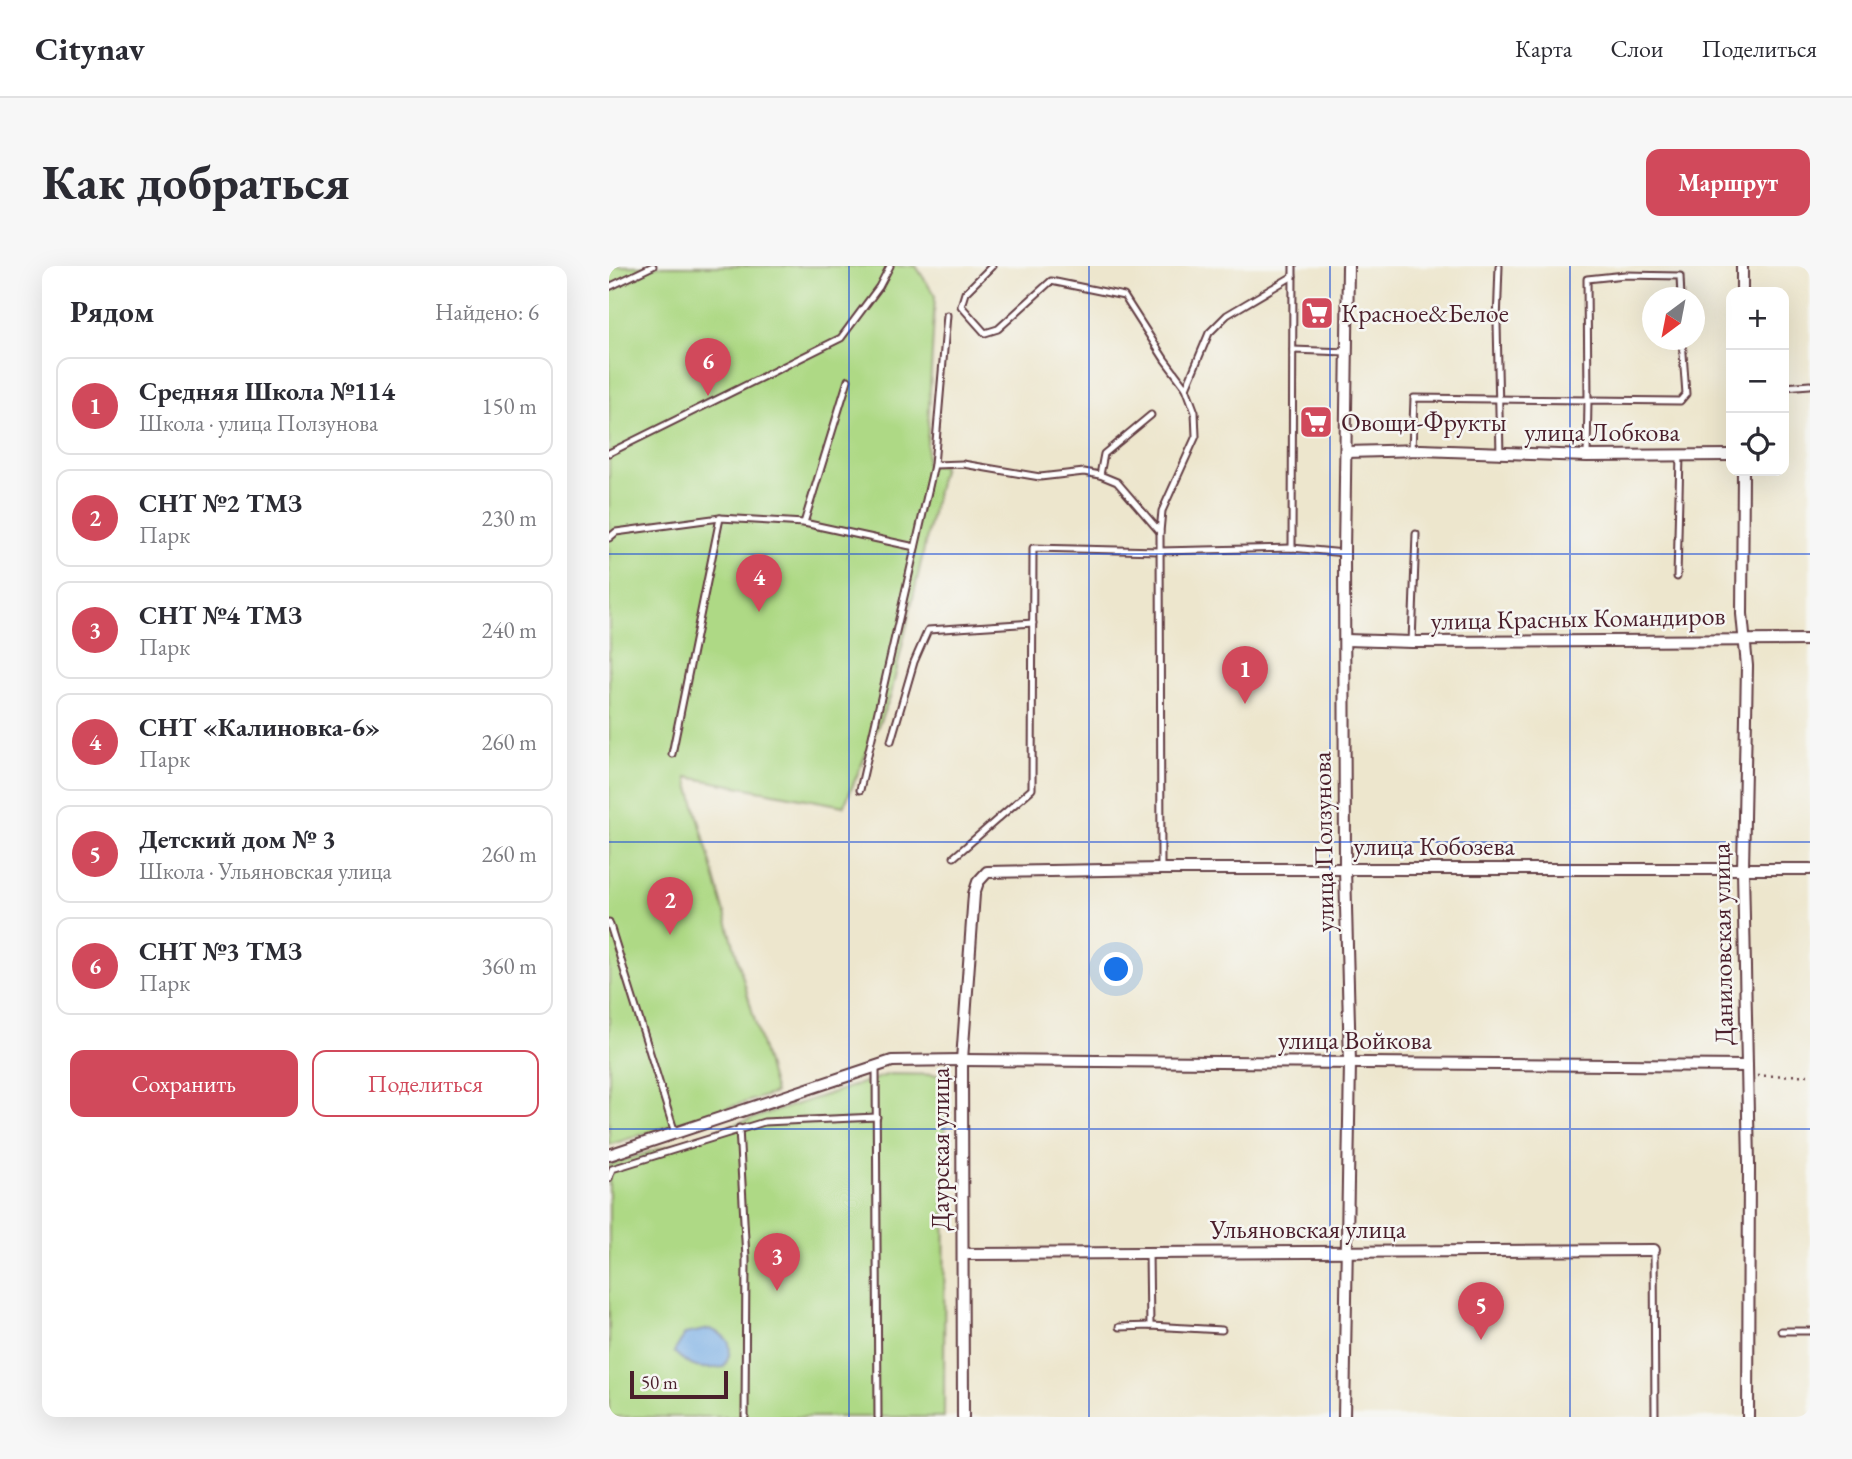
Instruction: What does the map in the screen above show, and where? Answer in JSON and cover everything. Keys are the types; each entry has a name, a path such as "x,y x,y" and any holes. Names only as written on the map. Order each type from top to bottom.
{"street":[{"name":"улица Ползунова","path":"1343,1417 1350,1063 1345,868 1344,552 1348,266"},
{"path":"1742,266 1742,287"},
{"name":"улица Лобкова","path":"1347,452 1587,456 1726,455"},
{"name":"Даниловская улица","path":"1743,476 1741,614 1747,666 1743,869 1747,1071 1748,1417"},
{"name":"улица Красных Командиров","path":"1346,640 1810,640"},
{"name":"улица Кобозева","path":"978,882 987,872 1161,869 1810,869"},
{"name":"Даурская улица","path":"963,1417 963,1060 974,894 978,882"},
{"name":"улица Войкова","path":"609,1156 892,1061 1350,1063 1747,1071"},
{"name":"Ульяновская улица","path":"963,1254 1654,1250"}],"lane":[{"path":"609,288 653,266"},
{"path":"609,453 841,338 879,287 890,266"},
{"path":"992,266 965,293 961,306 985,333 998,329 1051,281 1124,296 1165,360 1186,387 1195,412 1196,436 1162,511 1160,532 1161,869"},
{"path":"1292,548 1293,266"},
{"path":"1499,266 1500,455"},
{"path":"1630,266 1630,275"},
{"path":"1587,456 1587,279 1630,275 1680,276 1680,287"},
{"path":"1186,387 1209,333 1227,314 1293,276"},
{"path":"860,790 934,465 947,314"},
{"path":"1293,350 1347,352"},
{"path":"1412,451 1413,398 1680,401 1686,394 1683,350"},
{"path":"804,523 848,380"},
{"path":"1789,387 1810,385"},
{"path":"1100,475 1104,454 1151,415"},
{"path":"1677,577 1679,455"},
{"path":"934,465 963,464 1040,477 1084,472 1100,475 1117,482 1160,532"},
{"path":"609,538 615,532 720,518 804,523 915,547"},
{"path":"672,754 720,518"},
{"path":"1412,642 1416,534"},
{"path":"954,857 1032,789 1033,548 1160,551 1292,548 1344,552"},
{"path":"891,741 914,662 928,630 1033,623"},
{"path":"609,922 674,1133"},
{"path":"876,1066 877,1417"},
{"path":"609,1178 612,1169 765,1122 877,1117"},
{"path":"739,1128 746,1258 745,1417"},
{"path":"1654,1250 1655,1417"},
{"path":"1149,1252 1150,1326"},
{"path":"1119,1327 1222,1330"},
{"path":"1781,1331 1810,1331"}],"path":[{"path":"1747,1071 1810,1075"}],"green space":[{"path":"609,266 916,266 935,296 926,464 943,465 891,695 844,806 687,777 775,1093 609,1145"},
{"path":"890,1074 945,1075 944,1417 609,1417 609,1165"}],"water":[{"path":"710,1329 727,1339 729,1344 729,1354 724,1367 696,1367 674,1352 685,1334"}],"place":[{"name":"Красное&Белое","path":"1317,313"},
{"name":"СНТ №3 ТМЗ","path":"708,396"},
{"name":"Овощи-Фрукты","path":"1316,422"},
{"name":"СНТ «Калиновка-6»","path":"759,612"},
{"name":"Средняя Школа №114","path":"1245,704"},
{"name":"СНТ №2 ТМЗ","path":"670,935"},
{"name":"СНТ №4 ТМЗ","path":"777,1291"},
{"name":"Детский дом № 3","path":"1481,1340"}]}
